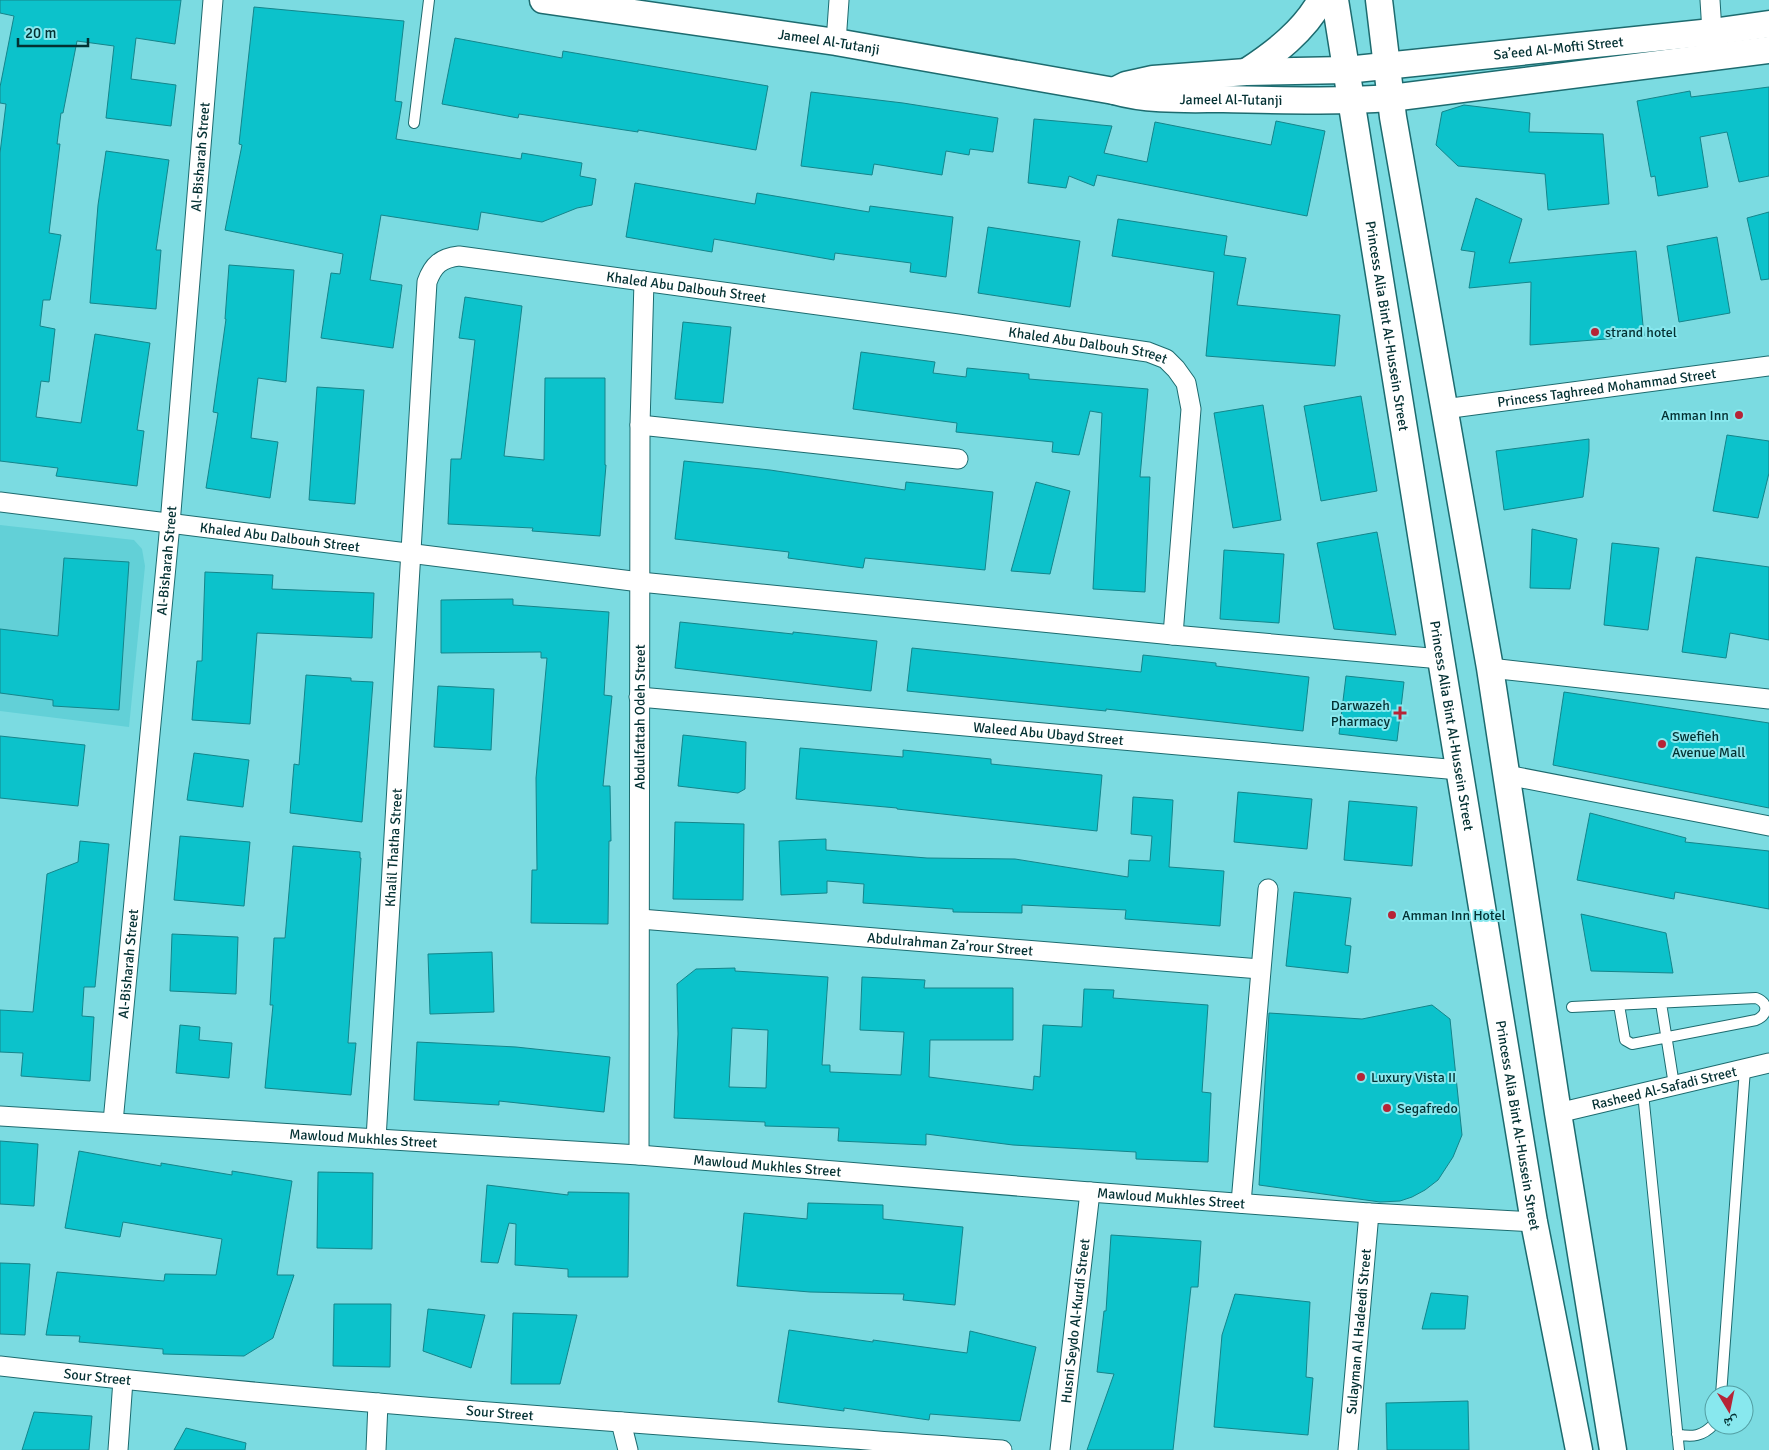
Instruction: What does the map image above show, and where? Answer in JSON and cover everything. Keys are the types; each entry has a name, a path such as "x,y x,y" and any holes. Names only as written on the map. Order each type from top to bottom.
{"main road":[{"name":"Jameel Al-Tutanji","path":"542,0 836,42 1114,91 1142,98 1350,101"},
{"path":"1246,72 1273,54 1297,32 1321,0"},
{"name":"Princess Alia Bint Al-Hussein Street","path":"1335,0 1534,1222 1579,1450"},
{"path":"1379,0 1391,98 1490,668 1558,1112 1613,1450"},
{"name":"Sa’eed Al-Mofti Street","path":"1346,70 1712,32 1769,24"},
{"name":"Sa’eed Al-Mofti Street","path":"1350,101 1391,98 1769,50"},
{"name":"Jameel Al-Tutanji","path":"1114,91 1126,84 1153,79 1246,72 1346,70"}],"street":[{"name":"Al-Bisharah Street","path":"113,1122 170,524 213,0"},
{"path":"836,42 839,0"},
{"path":"1710,0 1712,32"},
{"name":"Khaled Abu Dalbouh Street","path":"0,502 170,524 411,554 640,582 1173,636 1191,409 1186,383 1166,359 1148,352 459,256 443,259 437,263 430,273 427,282 411,554"},
{"name":"Abdulfattah Odeh Street","path":"639,1155 640,425 644,281"},
{"name":"Princess Taghreed Mohammad Street","path":"1444,409 1769,366"},
{"path":"640,425 958,459"},
{"name":"Khalil Thatha Street","path":"376,1139 411,554"},
{"path":"1173,636 1441,659"},
{"path":"1490,668 1769,699"},
{"name":"Waleed Abu Ubayd Street","path":"639,697 1459,770"},
{"path":"1507,774 1769,826"},
{"path":"1241,1203 1268,889"},
{"name":"Abdulrahman Za’rour Street","path":"640,919 1260,969"},
{"name":"Rasheed Al-Safadi Street","path":"1558,1112 1769,1063"},
{"name":"Mawloud Mukhles Street","path":"0,1116 639,1155 1370,1213 1534,1222"},
{"name":"Husni Seydo Al-Kurdi Street","path":"1060,1450 1090,1192"},
{"name":"Sulayman Al Hadeedi Street","path":"1348,1450 1370,1213"},
{"name":"Sour Street","path":"0,1366 123,1380 378,1403 1002,1450"},
{"path":"118,1450 123,1380"},
{"path":"376,1450 378,1403"},
{"path":"621,1422 628,1450"}],"lane":[{"path":"414,123 429,0"},
{"path":"1572,1007 1756,998 1761,1000 1766,1010 1764,1015 1756,1020 1632,1044 1624,1038 1619,1005"},
{"path":"1661,1003 1674,1085"},
{"path":"1722,1385 1745,1069"},
{"path":"1643,1093 1679,1450"},
{"path":"1677,1434 1694,1436 1704,1432"}],"shaded area":[{"path":"0,525 134,540 142,549 145,566 129,727 0,711"}],"building":[{"path":"0,0 181,0 175,44 136,38 131,79 176,85 171,126 106,118 114,46 77,41 63,113 61,113 57,144 60,144 49,233 61,235 50,300 43,300 40,326 55,329 49,382 41,381 36,417 81,423 95,334 150,343 137,430 144,431 137,486 56,476 58,468 0,461 0,153 6,104 0,103 0,87 14,16 0,13"},
{"path":"254,7 404,21 395,101 402,102 396,139 521,159 522,153 582,163 580,176 596,179 592,205 577,208 542,222 481,212 478,230 381,215 370,280 402,285 393,348 321,338 331,273 340,274 343,254 225,230 242,145 239,144"},
{"path":"455,38 562,58 563,51 768,86 756,150 638,130 638,132 519,114 518,118 442,104"},
{"path":"1769,87 1769,176 1739,182 1727,132 1700,137 1708,187 1658,196 1655,176 1651,177 1637,101 1690,91 1691,97"},
{"path":"811,92 903,103 998,118 993,152 970,149 969,155 946,151 942,175 874,164 872,175 801,166"},
{"path":"1464,105 1530,113 1529,132 1603,134 1609,204 1548,210 1545,174 1458,166 1436,145 1442,112"},
{"path":"1034,119 1112,126 1104,153 1147,162 1155,122 1271,145 1276,121 1325,131 1307,216 1097,175 1094,186 1069,176 1066,188 1028,183"},
{"path":"106,151 169,160 156,250 161,250 156,309 90,303 98,205"},
{"path":"635,183 755,204 757,193 869,212 870,206 953,217 946,277 910,272 911,263 835,253 834,260 714,239 712,252 626,237"},
{"path":"1476,198 1522,219 1509,263 1636,251 1644,336 1530,345 1531,282 1469,288 1475,252 1461,250"},
{"path":"1769,212 1769,279 1761,280 1747,218"},
{"path":"1118,219 1227,236 1224,255 1246,258 1237,305 1340,315 1335,366 1206,356 1214,272 1112,256"},
{"path":"988,227 1080,241 1070,307 978,293"},
{"path":"1717,237 1730,313 1679,322 1667,246"},
{"path":"229,265 294,270 286,382 258,378 251,438 278,442 270,498 206,488 218,413 213,412 226,319"},
{"path":"465,297 522,306 504,456 544,460 545,378 605,378 606,465 600,536 532,531 533,528 448,524 451,459 461,459 475,340 459,338"},
{"path":"683,322 731,327 723,403 675,399"},
{"path":"861,352 935,362 933,373 966,377 967,368 1029,374 1029,379 1148,389 1140,477 1150,477 1145,592 1093,589 1102,413 1090,411 1079,455 1052,452 1053,442 956,432 957,423 853,409"},
{"path":"317,387 364,390 355,504 309,500"},
{"path":"1361,396 1377,491 1321,501 1304,406"},
{"path":"1263,405 1281,520 1233,528 1214,413"},
{"path":"1727,435 1769,441 1769,473 1758,518 1713,511"},
{"path":"1589,439 1583,497 1504,510 1496,451"},
{"path":"684,461 770,470 905,490 906,482 993,492 985,570 865,558 863,568 788,558 789,552 675,539"},
{"path":"1036,482 1070,491 1050,574 1011,571"},
{"path":"1532,529 1577,539 1570,589 1530,588"},
{"path":"1377,532 1396,635 1334,629 1317,543"},
{"path":"1612,543 1659,548 1648,630 1604,625"},
{"path":"1224,550 1284,554 1279,623 1220,619"},
{"path":"1696,557 1769,567 1769,640 1730,633 1726,658 1682,652"},
{"path":"64,558 129,562 119,710 53,706 53,700 0,693 0,629 58,636"},
{"path":"205,572 273,575 272,589 374,593 372,638 257,633 250,724 192,720 197,661 202,661"},
{"path":"513,599 513,605 609,612 604,695 612,696 603,786 610,786 611,841 609,841 608,924 531,923 532,870 537,870 536,778 547,658 541,658 541,652 441,653 441,600"},
{"path":"680,622 877,641 871,691 675,668"},
{"path":"912,648 1141,672 1143,655 1216,663 1216,666 1309,677 1303,731 1106,709 1106,711 907,691"},
{"path":"306,675 351,678 351,681 373,682 362,822 290,813 294,764 299,765"},
{"path":"1346,676 1404,682 1397,741 1339,734"},
{"path":"438,686 494,689 491,750 434,747"},
{"name":"Swefieh Avenue Mall","path":"1564,692 1769,723 1769,808 1553,765"},
{"path":"683,735 746,742 745,789 738,793 678,786"},
{"path":"0,736 85,745 78,806 0,798"},
{"path":"800,748 903,757 903,750 991,759 991,764 1102,775 1097,831 897,808 796,799"},
{"path":"194,753 249,760 243,807 187,800"},
{"path":"1238,792 1312,799 1307,849 1234,842"},
{"path":"1133,797 1173,800 1169,867 1224,871 1220,926 1125,919 1126,910 1022,905 1022,913 953,912 953,909 863,903 864,884 827,881 827,893 781,895 779,841 826,839 826,850 927,858 1015,859 1128,877 1129,860 1150,861 1152,836 1131,834"},
{"path":"1349,801 1417,807 1412,866 1344,860"},
{"path":"1590,813 1686,838 1685,842 1769,851 1769,909 1675,892 1674,899 1577,880"},
{"path":"675,822 744,824 743,900 673,899"},
{"path":"180,836 250,842 244,906 174,900"},
{"path":"80,841 109,844 95,987 84,987 82,1016 94,1017 90,1081 21,1076 23,1053 0,1052 0,1010 33,1012 47,874 78,862"},
{"path":"293,846 360,852 348,1043 356,1043 351,1095 265,1088 273,1005 270,1005 274,938 285,938"},
{"path":"1294,892 1351,898 1345,945 1351,946 1348,973 1286,966"},
{"path":"1581,914 1666,933 1673,973 1591,971"},
{"path":"172,934 238,937 236,994 170,991"},
{"path":"492,952 494,1012 430,1014 428,954"},
{"path":"735,968 735,971 828,977 822,1065 830,1065 830,1072 901,1075 904,1032 860,1030 862,977 925,980 924,988 1013,988 1013,1040 930,1040 929,1077 1033,1090 1034,1076 1040,1077 1043,1025 1082,1027 1084,989 1114,990 1113,998 1208,1005 1202,1092 1211,1093 1208,1162 1136,1159 1136,1152 1013,1145 926,1134 926,1145 838,1141 839,1128 765,1126 765,1122 674,1118 678,1034 677,984 696,969","holes":["732,1028 768,1030 766,1088 729,1087"]},
{"name":"Luxury Vista II","path":"1432,1005 1450,1019 1462,1135 1453,1157 1438,1180 1412,1197 1400,1201 1380,1202 1259,1185 1269,1013 1362,1019"},
{"path":"180,1025 200,1027 199,1040 232,1043 229,1078 176,1073"},
{"path":"417,1042 516,1047 610,1057 604,1112 499,1101 499,1105 414,1100"},
{"path":"0,1141 38,1144 34,1206 0,1204"},
{"path":"79,1151 161,1166 161,1163 232,1175 232,1171 292,1181 277,1275 294,1275 273,1338 244,1356 163,1354 163,1349 79,1342 80,1336 46,1335 57,1272 164,1281 165,1274 216,1275 222,1239 123,1222 120,1237 65,1228"},
{"path":"318,1172 373,1173 372,1249 317,1248"},
{"path":"487,1185 568,1195 568,1192 629,1193 628,1277 568,1277 568,1269 515,1265 516,1224 509,1223 498,1263 481,1262"},
{"path":"808,1203 883,1205 883,1219 963,1227 955,1305 903,1300 904,1294 810,1292 737,1286 744,1213 807,1219"},
{"path":"1111,1235 1201,1241 1198,1287 1191,1287 1173,1450 1087,1450 1114,1374 1097,1372 1104,1311 1106,1311"},
{"path":"0,1263 30,1264 25,1335 0,1334"},
{"path":"1431,1293 1468,1296 1465,1329 1422,1329"},
{"path":"1235,1294 1310,1302 1306,1377 1313,1378 1308,1435 1214,1427 1222,1335"},
{"path":"334,1304 391,1304 390,1367 333,1366"},
{"path":"428,1309 485,1315 471,1368 423,1351"},
{"path":"513,1313 577,1315 560,1384 511,1384"},
{"path":"789,1330 967,1353 970,1331 1036,1347 1020,1421 930,1414 929,1420 844,1408 844,1411 778,1402"},
{"path":"1468,1401 1469,1450 1387,1450 1386,1403"},
{"path":"34,1412 92,1416 89,1450 22,1450"},
{"path":"186,1428 246,1443 245,1450 174,1450"}],"place":[{"name":"strand hotel","path":"1595,332"},
{"name":"Amman Inn","path":"1739,415"},
{"name":"Darwazeh Pharmacy","path":"1400,713"},
{"name":"Swefieh Avenue Mall","path":"1662,744"},
{"name":"Amman Inn Hotel","path":"1392,915"},
{"name":"Luxury Vista II","path":"1361,1077"},
{"name":"Segafredo","path":"1387,1108"}]}
